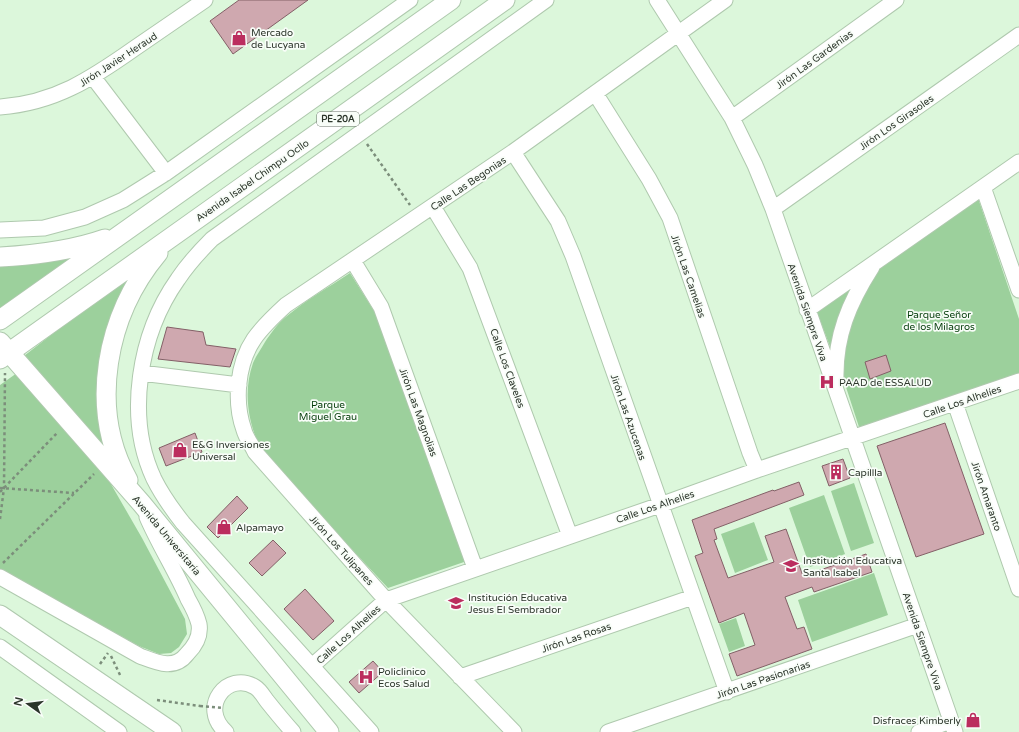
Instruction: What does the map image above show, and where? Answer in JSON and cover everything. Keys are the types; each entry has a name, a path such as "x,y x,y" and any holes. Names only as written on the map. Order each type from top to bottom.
{"main road":[{"name":"PE-20A","path":"0,320 451,0"},
{"name":"Avenida Isabel Chimpu Ocllo","path":"4,356 505,0"},
{"path":"0,257 50,253 100,241 123,232"},
{"path":"142,504 120,465 112,441 106,406 108,366 111,344 126,303 150,263 171,238"},
{"name":"Avenida Universitaria","path":"4,356 69,421 105,464 142,504 330,732"},
{"path":"0,615 145,703 172,732"},
{"path":"145,703 149,732"}],"street":[{"name":"Jirón Javier Heraud","path":"0,107 35,102 63,93 94,77 205,0"},
{"path":"3,230 44,228 85,217 123,200 166,173 410,0"},
{"path":"239,385 141,373 147,347 164,301 177,279 212,239 546,0"},
{"name":"Avenida Siempre Viva","path":"657,0 732,118 755,165 773,209 953,727"},
{"name":"Calle Las Begonias","path":"239,385 244,361 254,340 268,322 286,305 513,152 725,0"},
{"name":"Jirón Las Gardenias","path":"732,118 896,0"},
{"name":"Jirón Los Girasoles","path":"773,209 1019,35"},
{"path":"94,77 166,173"},
{"name":"Jirón Las Camelias","path":"595,93 649,179 670,218 757,470"},
{"name":"Jirón Las Azucenas","path":"513,152 558,221 573,256 727,692"},
{"path":"807,310 1019,162"},
{"path":"983,187 1019,290"},
{"name":"Calle Los Claveles","path":"433,207 470,268 570,536"},
{"name":"Jirón Las Magnolias","path":"353,261 381,307 475,568"},
{"path":"836,390 836,362 843,326 860,287 876,262"},
{"name":"Avenida Universitaria","path":"141,373 138,401 138,416 141,438 145,456 154,479 163,496 183,522 371,732"},
{"name":"Calle Los Alhelíes","path":"312,666 386,600 757,470 1019,381"},
{"name":"Jirón Los Tulipanes","path":"239,385 239,415 244,432 255,452 386,600 514,732"},
{"name":"Jirón Amaranto","path":"955,403 1019,589"},
{"path":"0,577 140,656 161,664 174,662 185,657 194,647 198,635 199,624 180,582 153,531 142,504"},
{"name":"Jirón Las Rosas","path":"460,677 693,597"},
{"name":"Jirón Las Pasionarias","path":"608,732 918,625"},
{"path":"0,647 119,732"},
{"path":"226,732 219,725 214,711 216,698 224,688 237,683 246,683 256,687 293,732"},
{"path":"919,732 953,727"}],"path":[{"path":"359,133 418,217"},
{"path":"0,518 4,488 4,356"},
{"path":"0,492 69,421"},
{"path":"0,566 105,464"},
{"path":"0,488 74,493"},
{"path":"109,652 121,676 127,681"},
{"path":"145,703 158,701 223,708"}],"green space":[{"name":"Parque Señor de los Milagros","path":"978,198 1019,319 1019,374 859,427 844,381 842,367 846,333 875,272"},
{"path":"90,249 0,308 0,263"},
{"path":"140,266 125,292 108,456 24,356"},
{"name":"Parque Miguel Grau","path":"350,273 376,314 467,561 388,588 264,455 254,434 249,410 248,387 253,363 272,332 294,310"},
{"path":"857,282 832,352 817,312"},
{"path":"17,373 108,479 142,538 185,619 187,634 179,647 171,653 159,654 139,646 0,569 0,385"},
{"path":"854,483 874,543 851,551 831,491"},
{"path":"824,495 845,554 810,567 789,508"},
{"path":"754,522 768,560 735,573 721,534"},
{"path":"874,573 888,615 812,642 798,600"},
{"path":"736,618 745,646 729,652 719,624"}],"building":[{"name":"Mercado de Lucyana","path":"239,0 308,0 233,54 210,21"},
{"path":"167,327 203,332 206,345 236,349 230,367 158,359"},
{"path":"886,355 891,371 870,379 865,362"},
{"path":"945,423 984,534 916,557 877,446"},
{"name":"E&G Inversiones Universal","path":"195,433 202,452 166,466 159,448"},
{"name":"Capillla","path":"843,459 850,478 829,486 822,466"},
{"path":"799,482 804,495 714,529 717,539 714,540 728,578 774,562 765,536 786,529 803,576 866,554 872,572 814,592 812,587 785,597 797,629 804,627 812,649 737,676 729,654 755,645 744,613 719,623 695,556 703,553 692,520"},
{"path":"237,496 248,508 218,538 207,527"},
{"path":"273,540 286,553 262,576 249,563"},
{"path":"305,589 334,621 313,640 284,609"},
{"name":"Policlinico Ecos Salud","path":"373,661 383,672 359,693 349,682"}],"place":[{"name":"Mercado de Lucyana","path":"239,38"},
{"name":"PAAD de ESSALUD","path":"827,382"},
{"name":"E&G Inversiones Universal","path":"180,450"},
{"name":"Capillla","path":"836,472"},
{"name":"Alpamayo","path":"224,527"},
{"name":"Institución Educativa Santa Isabel","path":"791,566"},
{"name":"Institución Educativa Jesus El Sembrador","path":"456,603"},
{"name":"Policlinico Ecos Salud","path":"366,677"},
{"name":"Disfraces Kimberly","path":"973,720"}]}
